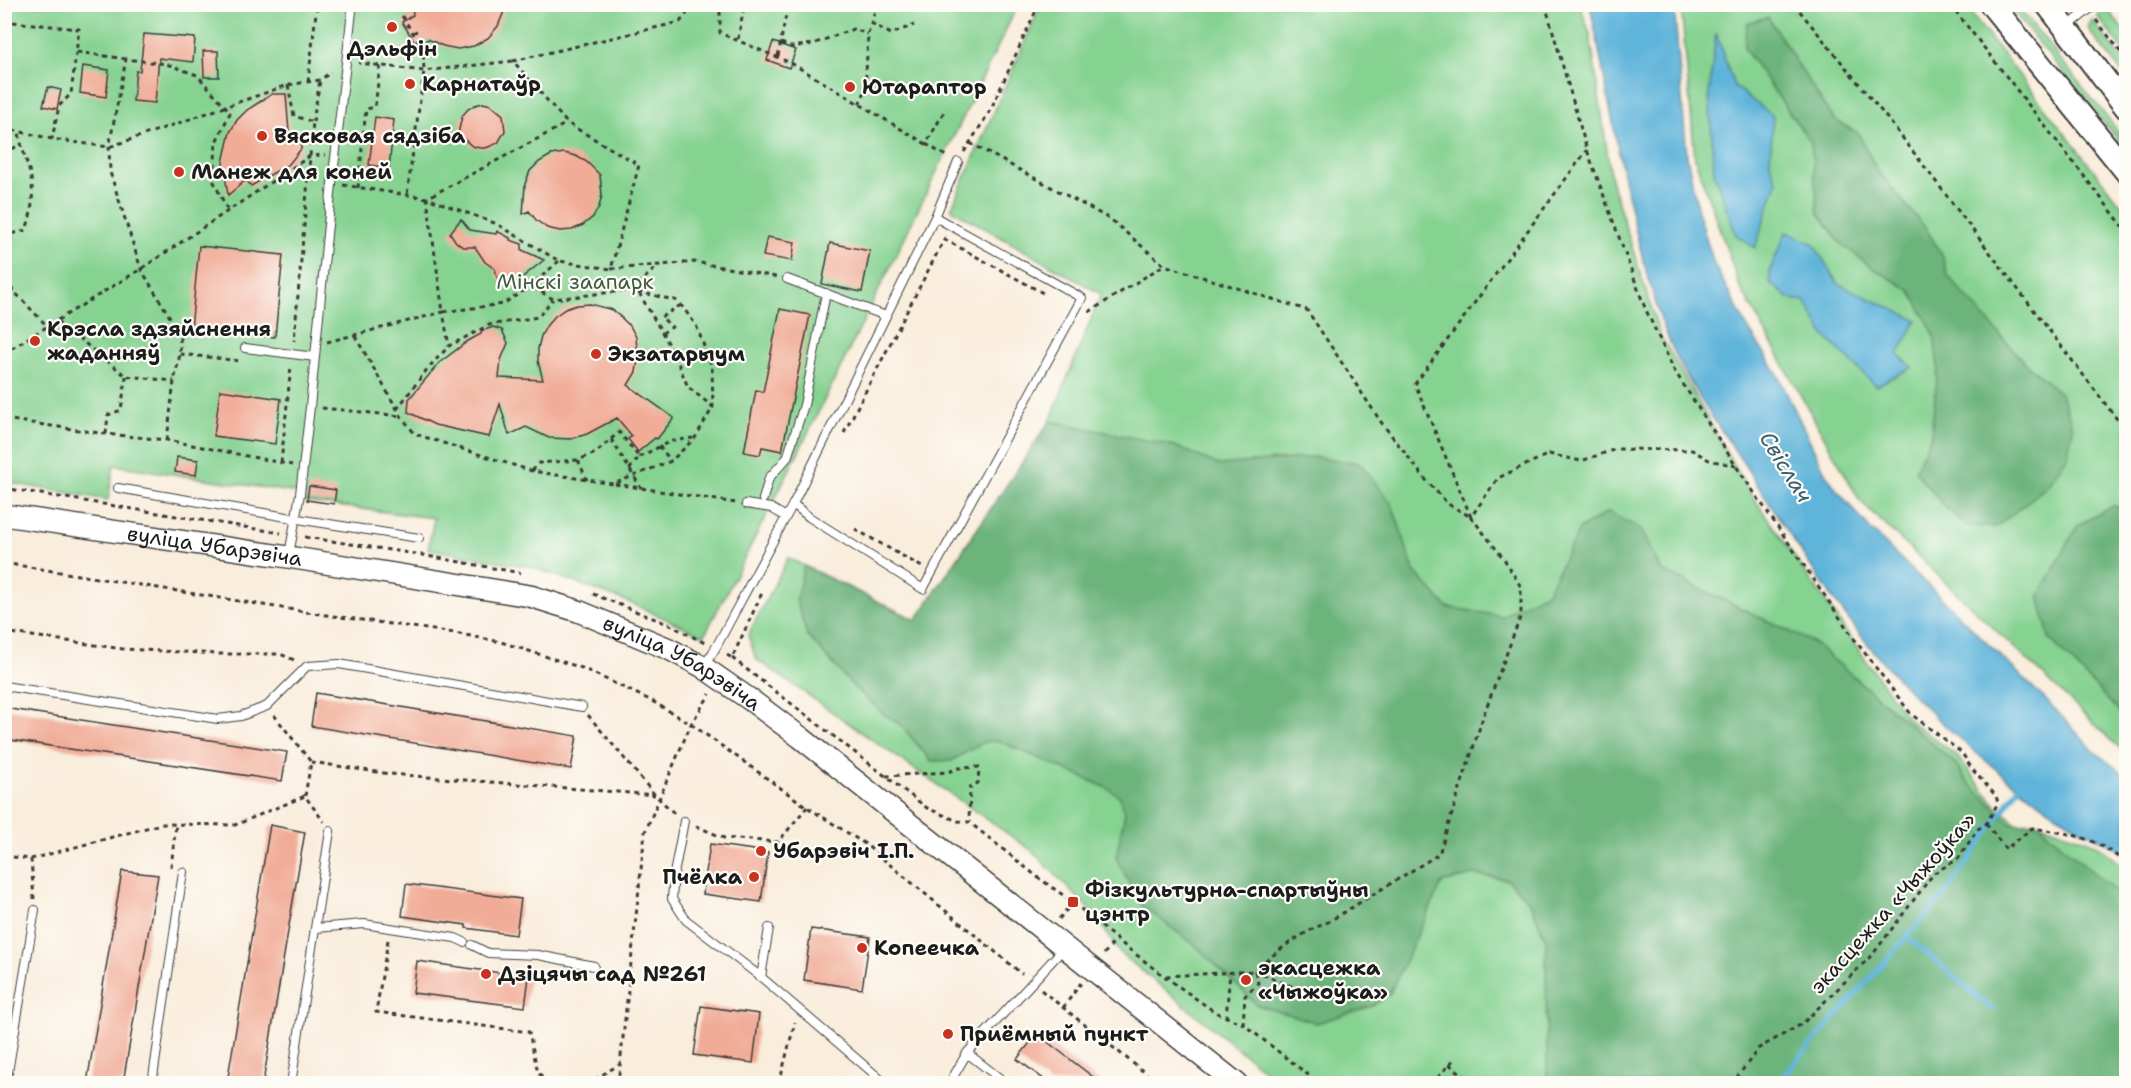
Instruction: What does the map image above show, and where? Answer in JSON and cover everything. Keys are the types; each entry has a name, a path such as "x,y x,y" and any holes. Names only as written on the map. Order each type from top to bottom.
{"main road":[{"path":"1991,4 2127,171"},
{"path":"2047,4 2127,107"},
{"name":"вуліца Убарэвіча","path":"4,515 530,596 578,611 637,635 703,667 752,701 1237,1083"}],"lane":[{"path":"2066,28 2096,4"},
{"path":"288,557 303,467 352,11"},
{"path":"703,667 715,649 793,504 935,217 958,162"},
{"path":"793,504 809,517 923,588 1082,298 935,217"},
{"path":"787,279 886,316"},
{"path":"763,498 769,478 787,458 804,405 826,293"},
{"path":"245,348 315,357"},
{"path":"118,488 419,538"},
{"path":"746,504 771,508 786,517"},
{"path":"4,686 218,719 241,716 267,706 307,666 339,664 582,707"},
{"path":"684,821 674,874 672,899 686,920 761,977 886,1083"},
{"path":"291,1083 330,831"},
{"path":"152,1083 183,872"},
{"path":"6,1083 35,910"},
{"path":"316,928 364,924 455,938 464,942"},
{"path":"761,977 769,928"},
{"path":"472,945 488,953 538,955 594,966"},
{"path":"949,1083 968,1053 1065,948"},
{"path":"968,1053 1007,1083"}],"path":[{"path":"308,82 317,4"},
{"path":"4,128 52,140 109,147 288,85 320,80 346,62 424,71 513,61 680,22 694,4"},
{"path":"715,4 720,10 720,33 791,63 958,162 990,111 1039,4"},
{"path":"738,39 743,12 741,4"},
{"path":"778,57 789,4"},
{"path":"859,104 865,92 868,34 877,4"},
{"path":"1545,4 1587,150 1644,308 1674,370 1736,466"},
{"path":"1794,4 1895,128 2127,431"},
{"path":"1950,4 2127,230"},
{"path":"2089,11 2127,59"},
{"path":"402,16 423,49 424,71 407,195"},
{"path":"4,21 79,29 71,94 59,105 52,140"},
{"path":"871,22 891,34 914,25"},
{"path":"413,33 420,29"},
{"path":"781,43 791,47 813,44 853,29 868,34"},
{"path":"76,52 166,64 197,75 230,113 216,142 214,182 228,211"},
{"path":"126,59 109,147 110,172 141,269 180,334 180,354 174,381 167,440"},
{"path":"513,61 567,123 639,165 611,269"},
{"path":"358,188 366,110 375,107 380,65"},
{"path":"281,463 313,122 320,80"},
{"path":"288,85 294,116 313,122"},
{"path":"926,144 945,110"},
{"path":"427,198 567,123"},
{"path":"4,236 26,230 33,210 31,178 20,145 19,132"},
{"path":"970,143 1110,219 1164,265 1307,310 1381,422 1426,480 1448,504 1472,517"},
{"path":"4,153 20,145"},
{"path":"1255,971 1286,944 1439,854 1484,714 1521,615 1521,587 1504,559 1472,517 1415,384 1587,150"},
{"path":"4,353 141,269 310,156 335,154"},
{"path":"332,184 427,198 497,224 559,261 611,269 695,262 787,279"},
{"path":"427,198 449,346"},
{"path":"842,439 952,225"},
{"path":"944,239 1047,295"},
{"path":"317,344 443,312 503,304 531,286 559,261"},
{"path":"631,290 660,264"},
{"path":"1089,312 1164,265"},
{"path":"4,281 48,327"},
{"path":"531,286 553,299 631,290 678,301 696,325 712,367 713,407 695,438 671,460 613,484"},
{"path":"639,293 674,353 688,387 713,407"},
{"path":"396,409 428,368 449,346 489,325 538,317 553,299"},
{"path":"662,333 672,327 661,317 681,305"},
{"path":"57,321 126,376 174,381"},
{"path":"355,336 396,409 415,434 532,471 746,504"},
{"path":"180,354 247,362"},
{"path":"280,366 291,368"},
{"path":"106,434 108,415 121,410 126,376"},
{"path":"310,407 401,416"},
{"path":"4,419 106,434 167,440 303,467"},
{"path":"532,471 539,463 578,460 596,453 619,432 639,457"},
{"path":"629,470 639,457 671,441 695,438"},
{"path":"611,440 641,488"},
{"path":"659,447 671,460"},
{"path":"1472,517 1498,478 1550,454 1581,462 1616,449 1692,450 1709,460 1736,466"},
{"path":"578,460 587,480"},
{"name":"экасцежка «Чыжоўка»","path":"1732,1083 1759,1048 1802,1024 1873,954 1934,873 1958,859 1977,829 1986,824 1998,803 1996,796 1972,769 1962,753 1911,714 1855,640 1736,466"},
{"path":"4,488 447,559 530,576"},
{"path":"850,526 932,573"},
{"path":"4,563 319,614 455,633 501,642 582,668 614,682 691,724 807,807 865,844 1063,1008 1159,1083"},
{"path":"732,658 766,584"},
{"path":"592,594 670,625 732,658 927,808 958,821 969,822 1164,976 1226,1018 1243,1024 1320,1083"},
{"path":"4,632 123,649 219,654 280,654 307,666"},
{"path":"618,1083 645,832 691,724 710,694"},
{"path":"267,706 311,762 390,774 655,795"},
{"path":"582,707 659,800 684,821 724,838 778,842 807,807"},
{"path":"311,762 305,796 330,831"},
{"path":"886,776 948,772 959,768 979,767 978,783 970,788 969,822"},
{"path":"4,855 31,859 161,824 235,825 305,796"},
{"path":"176,824 171,870 183,872"},
{"path":"1986,824 2006,849 2032,828 2076,834 2109,849 2127,864"},
{"path":"31,859 35,910"},
{"path":"390,928 376,1011 529,1032 538,1073 553,1083"},
{"path":"1102,956 1116,939"},
{"path":"1243,1024 1245,996 1258,983 1255,971"},
{"path":"1164,976 1255,971 1300,990"},
{"path":"1226,1018 1230,972"},
{"path":"1063,1008 1084,979"},
{"path":"779,1083 799,1008"},
{"path":"1432,1083 1455,1058"},
{"path":"587,1083 620,1064"},
{"path":"1449,1064 1475,1083"}],"green space":[{"name":"Мінскі заапарк","path":"5,5 1018,5 824,401 704,636 626,601 532,567 428,549 434,518 305,502 305,494 114,465 108,500 5,482"},
{"path":"1041,5 1580,5 1590,34 1612,184 1660,335 1749,491 1909,720 1956,755 1997,807 2016,823 2036,822 2096,844 2126,868 2126,1083 1280,1083 1120,953 1094,914 1031,850 756,659 748,635 788,558 916,620 1050,421 1101,294 951,209"},
{"path":"1681,5 1964,5 2126,211 2126,754 1860,501 1740,287 1695,159"},
{"path":"2008,5 2016,5 2025,15 2126,141 2126,150"},
{"path":"2106,7 2126,34 2126,53 2097,16"},
{"path":"1768,17 1823,104 1836,121 1858,133 1877,170 1927,230 1942,255 1948,276 2023,361 2061,394 2073,428 2067,458 2046,487 1996,527 1966,526 1945,507 1915,471 1931,435 1938,367 1934,334 1910,290 1874,269 1839,242 1818,212 1811,143 1744,48 1747,23"},
{"path":"2092,20 2126,63 2126,78 2090,32 2088,27"},
{"path":"1050,421 1175,446 1219,465 1314,457 1360,463 1392,504 1414,571 1447,607 1502,616 1547,592 1580,528 1608,512 1641,529 1661,570 1814,643 1956,764 1966,780 2010,823 2040,823 2047,832 2126,901 2126,1083 1547,1083 1546,940 1530,902 1506,879 1473,875 1442,883 1389,995 1372,1006 1317,1023 1257,1005 1196,946 1142,906 1116,858 1125,812 1120,797 1107,788 999,741 984,742 951,761 931,761 901,725 882,713 853,686 807,635 796,600 804,566 916,620"},
{"path":"2113,506 2126,508 2126,719 2049,638 2039,596 2078,525"}],"water":[{"name":"Свіслач","path":"1590,5 1674,5 1687,156 1698,211 1714,264 1746,325 1777,373 1826,474 1837,490 1870,529 2052,706 2094,751 2126,776 2126,855 2072,824 2010,780 1951,731 1891,671 1839,607 1815,573 1698,395 1668,337 1648,279 1621,162"},
{"path":"1716,33 1734,86 1773,116 1770,163 1777,182 1755,248 1736,235 1714,173 1709,94"},
{"path":"1786,232 1813,243 1838,284 1917,320 1898,354 1912,367 1876,386 1824,335 1805,301 1790,299 1770,283 1770,270"}],"building":[{"path":"412,4 507,4 498,26 488,38 474,46 458,49 443,46 428,39 417,46 402,22 413,15"},
{"path":"144,34 195,38 193,62 159,58 155,103 133,101 136,71 140,71"},
{"path":"773,42 796,50 789,68 767,60"},
{"path":"203,51 218,51 219,77 204,77"},
{"path":"83,66 109,70 106,97 80,93"},
{"path":"48,87 61,90 57,109 43,106"},
{"path":"272,94 286,94 289,132 295,133 301,141 301,149 289,164 251,186 246,180 228,195 223,162 230,132 247,110"},
{"path":"483,103 491,105 503,115 505,131 498,143 480,148 472,146 458,134 462,116 468,109"},
{"path":"375,117 394,120 389,168 369,165"},
{"path":"564,153 587,162 600,175 602,195 593,217 572,230 560,231 547,228 529,211 523,214 525,184 530,171 551,155"},
{"path":"461,219 470,230 496,234 497,231 510,240 522,244 522,250 544,260 509,288 497,277 495,269 485,262 475,247 463,247 456,242 450,233"},
{"path":"767,237 795,242 792,261 763,256"},
{"path":"830,243 870,251 862,292 822,284"},
{"path":"199,246 283,255 275,337 191,329"},
{"path":"590,304 613,310 630,326 636,337 638,360 636,372 628,385 674,418 657,439 655,438 638,452 628,439 632,436 617,418 587,434 571,439 549,438 526,427 509,435 500,404 489,437 435,425 408,412 409,399 439,363 481,334 482,331 493,327 502,330 508,343 501,360 499,378 543,380 538,361 538,348 547,325 565,309"},
{"path":"780,309 810,315 782,451 762,447 760,455 744,452 756,390 763,392"},
{"path":"220,390 281,399 275,444 214,436"},
{"path":"177,457 198,460 196,475 175,472"},
{"path":"309,486 336,490 334,504 307,500"},
{"path":"316,693 577,736 571,769 311,726"},
{"path":"4,708 287,752 282,781 4,739"},
{"path":"270,825 305,832 263,1083 227,1083"},
{"path":"710,844 768,852 761,902 703,894"},
{"path":"122,871 158,875 123,1083 87,1083"},
{"path":"406,884 521,899 516,935 402,916"},
{"path":"811,929 870,937 862,989 804,980"},
{"path":"417,961 529,977 525,1007 413,993"},
{"path":"701,1006 759,1014 753,1063 694,1055"},
{"path":"1037,1034 1101,1083 1049,1083 1017,1059"}],"waterway":[{"path":"1776,1084 1946,893 2023,781"},
{"path":"1906,936 1992,1009"}],"place":[{"name":"Дэльфін","path":"392,27"},
{"name":"Карнатаўр","path":"410,84"},
{"name":"Ютараптор","path":"850,87"},
{"name":"Вясковая сядзіба","path":"262,136"},
{"name":"Манеж для коней","path":"179,172"},
{"name":"Крэсла здзяйснення жаданняў","path":"35,341"},
{"name":"Экзатарыум","path":"596,354"},
{"name":"Убарэвіч І.П.","path":"761,851"},
{"name":"Пчёлка","path":"754,877"},
{"name":"Фізкультурна-спартыўны цэнтр","path":"1073,902"},
{"name":"Копеечка","path":"862,948"},
{"name":"Дзіцячы сад №261","path":"486,974"},
{"name":"экасцежка «Чыжоўка»","path":"1246,980"},
{"name":"Приёмный пункт","path":"948,1034"}]}
